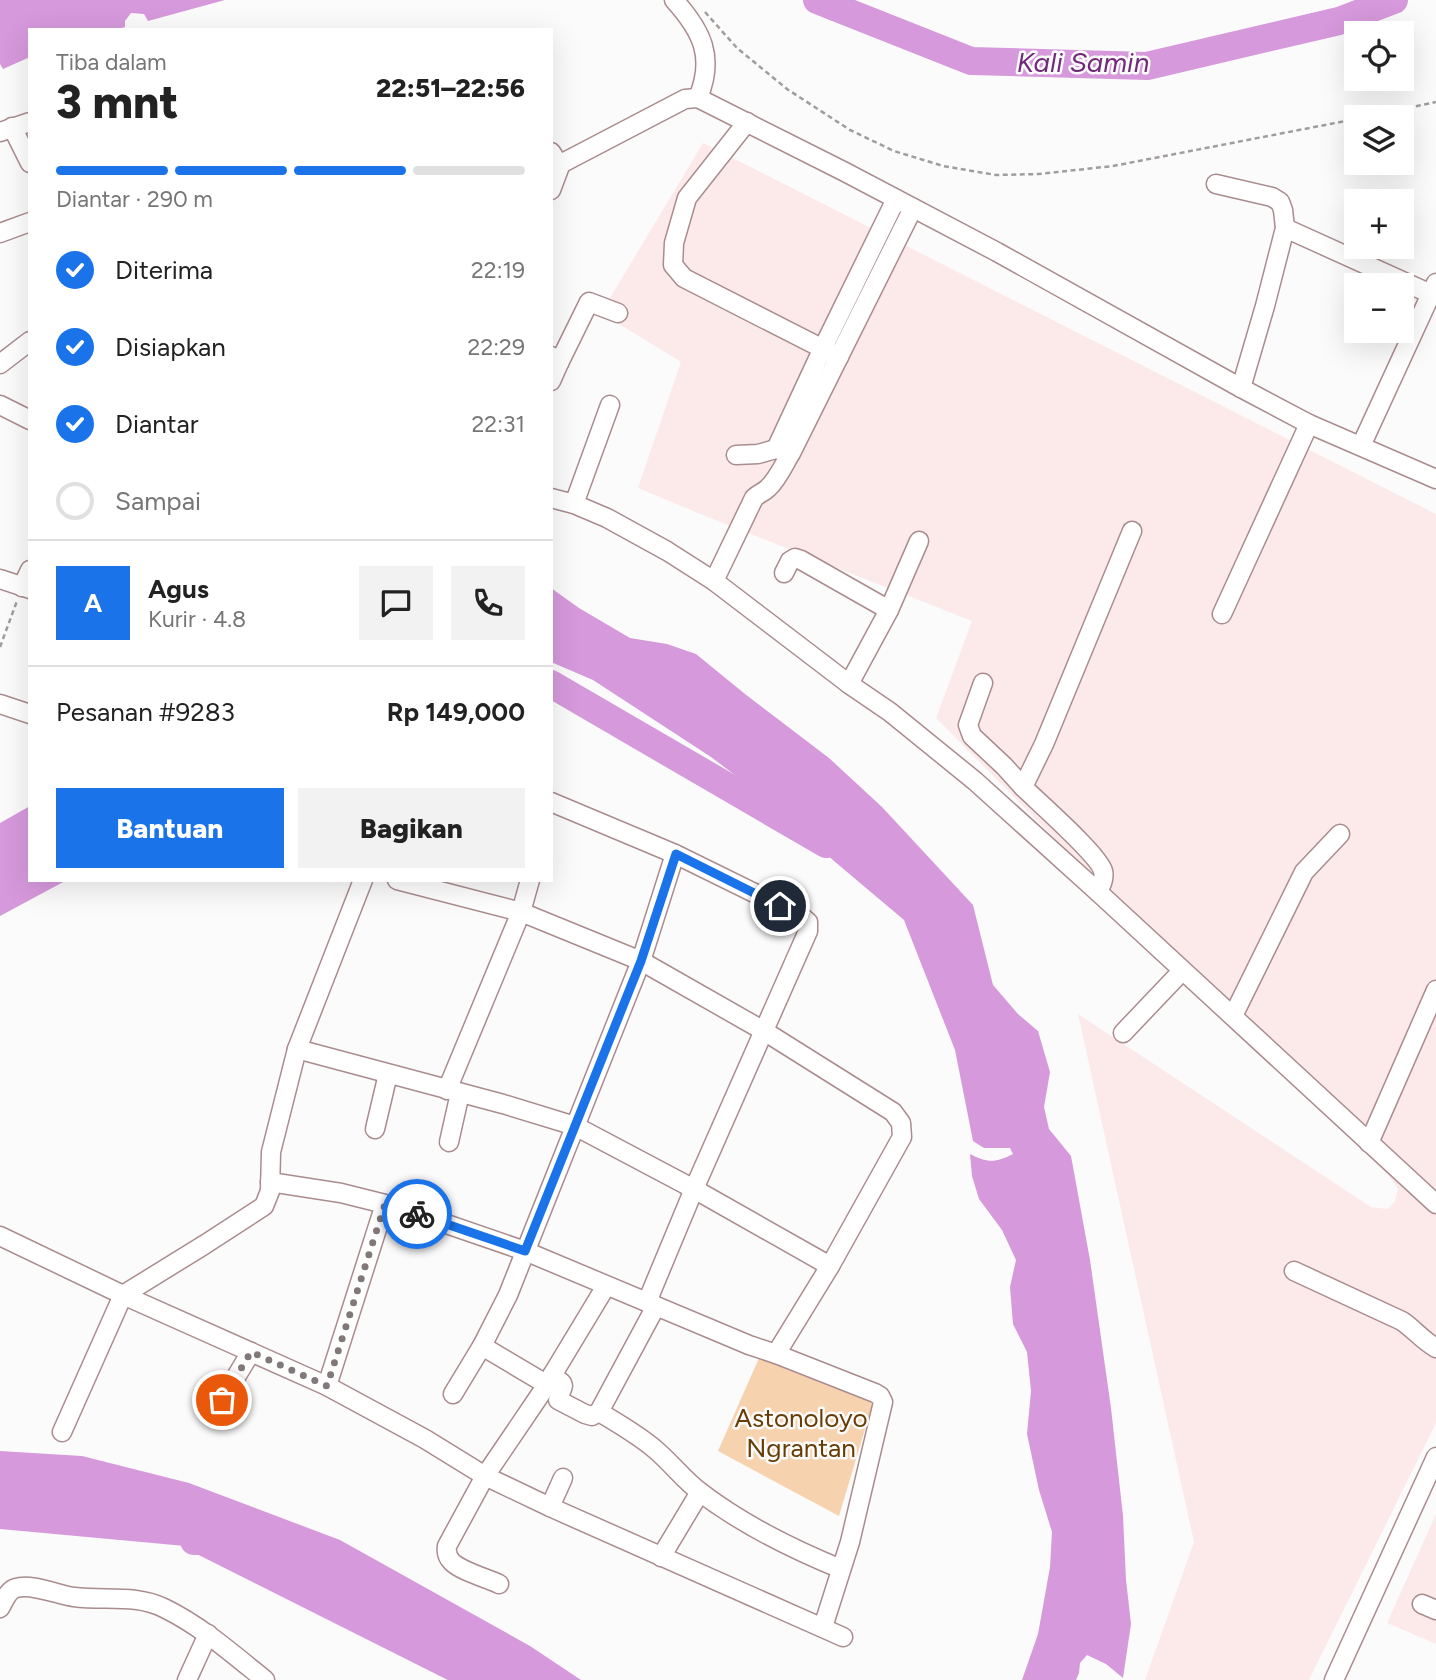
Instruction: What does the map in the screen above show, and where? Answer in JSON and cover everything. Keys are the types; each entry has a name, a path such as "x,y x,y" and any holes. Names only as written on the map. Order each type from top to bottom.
{"street":[{"path":"674,0 698,34 706,52 707,68 698,97"},
{"path":"554,162 685,99 698,97 913,208 1310,425 1436,479"},
{"path":"747,122 687,198 674,243 673,265 684,278 839,357"},
{"path":"14,127 28,158"},
{"path":"1216,184 1272,197 1280,202 1283,210 1285,228 1241,388"},
{"path":"714,581 754,498 771,486 823,348 896,199"},
{"path":"783,451 839,357 913,208"},
{"path":"0,233 28,223"},
{"path":"1285,228 1434,289 1361,446"},
{"path":"555,359 589,302 618,313"},
{"path":"0,364 28,343"},
{"path":"0,405 28,419"},
{"path":"574,504 610,405"},
{"path":"1222,614 1310,425"},
{"path":"736,455 783,451"},
{"path":"553,499 607,517 714,581 890,712 966,774 1098,892 1436,1204"},
{"path":"1023,787 1044,744 1132,531"},
{"path":"849,684 889,610 919,541"},
{"path":"784,573 790,561 795,558 801,560 889,610"},
{"path":"0,579 27,582"},
{"path":"983,683 968,729 972,736 1093,854 1103,869 1103,880 1098,892"},
{"path":"0,704 28,713"},
{"path":"482,1346 562,1383 558,1400 585,1414 592,1416 599,1412 651,1304 694,1189 808,931 807,922 802,916 676,854 553,803"},
{"path":"1028,829 1047,811"},
{"path":"1233,1016 1304,872 1340,834"},
{"path":"453,1394 501,1311 641,961 676,854"},
{"path":"62,1432 123,1295 264,1206 268,1198 271,1152 297,1049 362,882"},
{"path":"405,882 522,912 641,961 764,1031 893,1112 901,1123 902,1138 830,1266 776,1354"},
{"path":"449,1142 453,1091 522,912 530,882"},
{"path":"1124,1033 1182,971"},
{"path":"1370,1143 1436,990"},
{"path":"297,1049 575,1126 830,1266"},
{"path":"374,1129 388,1074"},
{"path":"270,1182 385,1204 525,1251 749,1345 880,1396 883,1402 850,1542 823,1627"},
{"path":"327,1386 385,1204"},
{"path":"0,1236 123,1295 327,1386 425,1439 485,1476 550,1507 843,1637"},
{"path":"1294,1271 1402,1321 1423,1341 1436,1348"},
{"path":"499,1584 451,1562 446,1553 447,1546 485,1476 606,1286"},
{"path":"222,1400 251,1352"},
{"path":"599,1412 655,1449 700,1492 767,1535 841,1569"},
{"path":"1334,1680 1429,1490 1436,1457"},
{"path":"550,1507 563,1478"},
{"path":"661,1557 700,1492"},
{"path":"0,1608 14,1588 24,1587 75,1597 137,1599 165,1608 208,1634 265,1680"},
{"path":"187,1680 208,1634"}],"path":[{"path":"702,9 737,48 787,89 850,130 894,152 943,166 996,175 1039,174 1113,166 1344,121"},
{"path":"1414,107 1436,102"},
{"path":"0,647 27,582"}],"shaded area":[{"path":"0,0 225,0 148,21 144,14 131,13 125,21 125,27 122,28 28,28 28,58 3,69 0,64"},
{"path":"703,143 1436,514 1436,1423 1309,1680 1145,1680 1194,1542 1078,1014 1371,1207 1388,1209 1395,1201 1398,1189 1389,1176 936,718 972,621 638,488 681,362 601,313"},
{"path":"553,589 630,638 667,644 696,654 829,758 882,807 973,905 993,985 1018,1014 1038,1031 1050,1072 1044,1107 1049,1129 1071,1156 1090,1260 1123,1516 1131,1624 1123,1678 1106,1664 1087,1655 1080,1663 1076,1680 1022,1680 1038,1634 1050,1567 1052,1532 1039,1490 1027,1434 1031,1391 1027,1352 1013,1324 1010,1287 1016,1260 1002,1230 979,1199 972,1176 970,1154 992,1161 1013,1154 1010,1148 984,1148 973,1141 955,1050 904,920 756,791 711,757 593,680 553,663"},
{"path":"28,807 28,882 63,882 0,916 0,823"},
{"path":"0,1451 82,1456 189,1483 340,1540 530,1646 581,1680 483,1680 451,1657 304,1577 249,1559 196,1547 0,1529"},
{"path":"1436,1514 1436,1644 1387,1623"}],"green space":[{"name":"Astonoloyo Ngrantan","path":"759,1358 870,1401 872,1406 839,1516 718,1451"}],"waterway":[{"name":"Kali Samin","path":"817,0 971,61 1147,66 1339,21 1394,0"},
{"path":"553,685 826,844"},
{"path":"194,1541 202,1541 479,1680"}],"way so far":[{"path":"222,1400 251,1352 327,1386 385,1204 417,1214"}],"route":[{"path":"417,1214 525,1251 641,961 676,854 780,906"}]}
